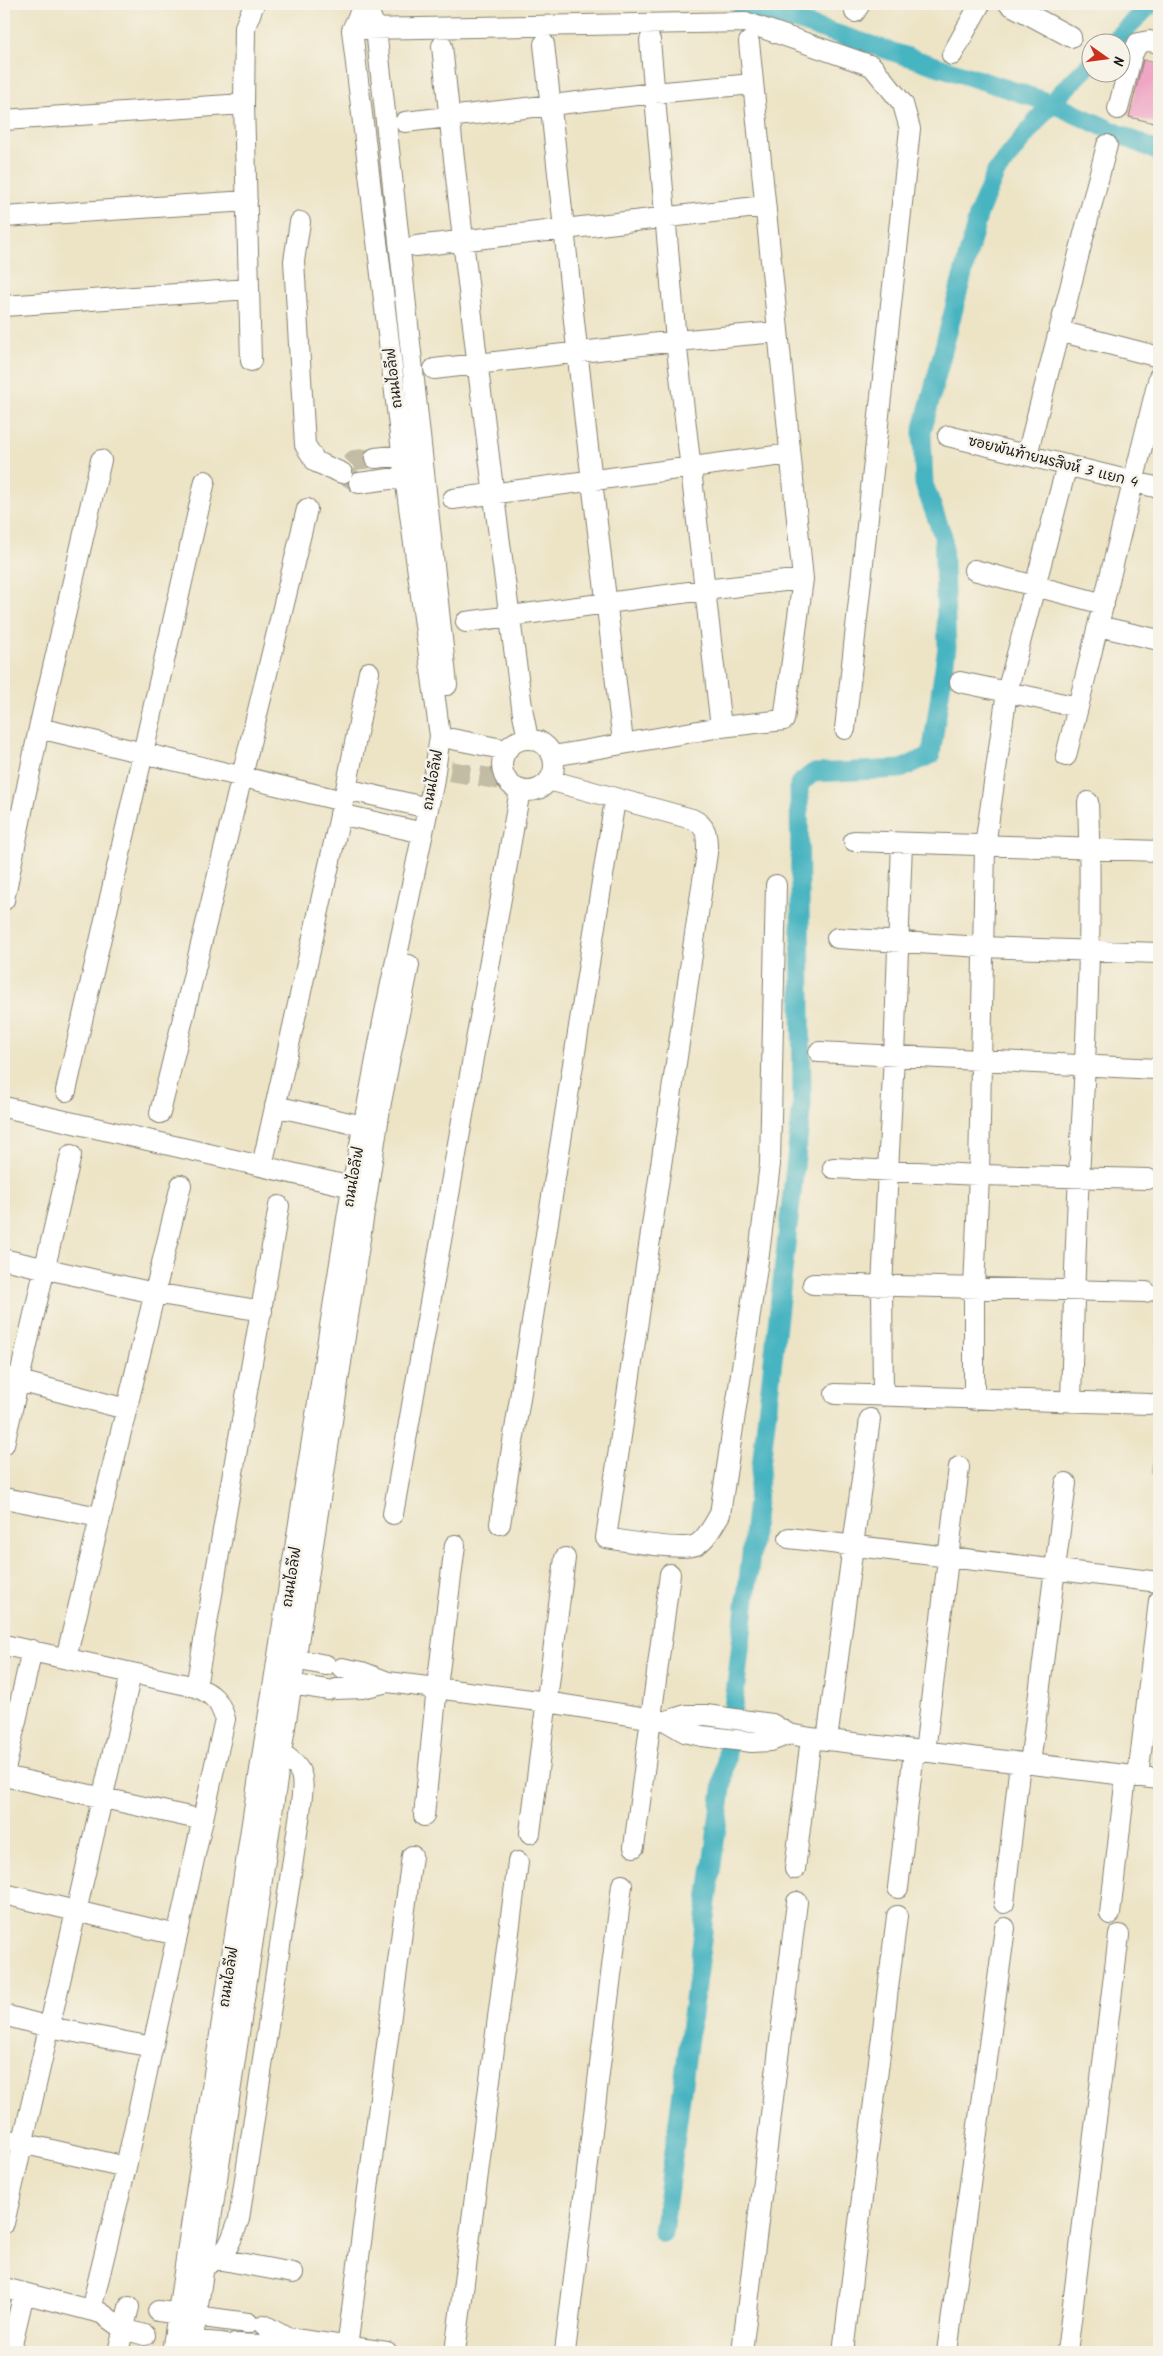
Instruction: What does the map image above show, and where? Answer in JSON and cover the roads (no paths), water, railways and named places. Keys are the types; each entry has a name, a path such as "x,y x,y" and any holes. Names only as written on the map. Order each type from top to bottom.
{"street":[{"path":"251,361 244,104 245,27 254,4"},
{"name":"ถนนไอลีฟ","path":"182,2346 287,1658 382,1102 450,771 452,739 376,29 364,4"},
{"name":"ถนนไอลีฟ","path":"287,1658 352,1187 428,808 440,736 405,477 352,30 364,4"},
{"path":"952,55 980,4"},
{"path":"1009,4 1071,37"},
{"path":"352,30 745,22 872,66 903,104 910,129 845,729"},
{"path":"650,40 664,217 689,468 722,727"},
{"path":"1118,109 1132,55 1138,43 1149,41 1159,43"},
{"path":"553,756 623,742 784,720 803,579 749,42"},
{"path":"544,44 563,229 579,352 605,605 623,742"},
{"path":"442,46 462,240 493,494 528,739"},
{"path":"405,122 654,93 753,84"},
{"path":"4,120 244,104"},
{"path":"1027,455 1107,145"},
{"path":"4,217 247,201"},
{"path":"416,246 765,206"},
{"path":"300,222 294,261 304,445 316,462 350,478 405,477"},
{"path":"4,306 249,289"},
{"path":"1059,331 1159,357"},
{"path":"434,369 676,341 777,332"},
{"path":"1066,756 1159,377"},
{"name":"ซอยพันท้ายนรสิงห์ 3 แยก 4","path":"948,436 1159,488"},
{"path":"453,499 790,454"},
{"path":"376,458 403,455"},
{"path":"4,900 39,728 101,460"},
{"path":"974,1400 974,1288 980,1175 985,846 1007,692 1067,465"},
{"path":"66,1091 205,481"},
{"path":"160,1113 307,509"},
{"path":"974,570 1104,604"},
{"path":"466,622 605,605 704,590 803,579"},
{"path":"1098,626 1159,640"},
{"path":"262,1166 343,801 369,672"},
{"path":"960,682 1078,707"},
{"path":"39,728 343,801 423,833"},
{"path":"452,739 507,750"},
{"path":"528,739 543,743 553,756 553,773 550,780 536,790 520,790 507,781 503,773 503,757 507,750 520,740 528,739"},
{"path":"550,780 702,824 708,834 606,1538 670,1546 695,1545 708,1534 720,1514 759,1254 770,1164 776,885"},
{"path":"394,1514 520,790"},
{"path":"500,1524 615,800"},
{"path":"343,801 428,808"},
{"path":"1071,1402 1074,1290 1086,1065 1090,849 1088,802"},
{"path":"854,841 1159,851"},
{"path":"883,1396 882,1286 900,942 902,843"},
{"path":"837,938 982,947 1159,953"},
{"path":"819,1052 1156,1069"},
{"path":"275,1106 364,1126"},
{"path":"4,1107 352,1187"},
{"path":"4,1444 11,1379 44,1269 71,1155"},
{"path":"833,1168 980,1175 1148,1179"},
{"path":"66,1658 181,1185"},
{"path":"196,1687 280,1206"},
{"path":"7,1260 154,1293 262,1310"},
{"path":"814,1284 1146,1292"},
{"path":"11,1379 126,1409"},
{"path":"835,1394 974,1400 1149,1404"},
{"path":"796,1869 853,1545 870,1419"},
{"path":"898,1888 920,1751 959,1467"},
{"path":"1004,1903 1055,1569 1066,1483"},
{"path":"4,1498 99,1518"},
{"path":"789,1538 1159,1582"},
{"path":"424,1816 437,1687 455,1545"},
{"path":"530,1833 565,1558"},
{"path":"634,1848 658,1719 670,1574"},
{"path":"1110,1914 1159,1601"},
{"path":"4,1645 196,1687 211,1694 220,1704 225,1719 152,2047 96,2312"},
{"path":"32,1650 4,1775 102,1799 203,1820"},
{"path":"287,1658 362,1672 388,1682 547,1702 658,1719 686,1732 702,1736 752,1742 771,1741 789,1734"},
{"path":"4,2223 13,2141 49,2027 131,1674"},
{"path":"283,1683 332,1689 362,1688 388,1682"},
{"name":"ถนนไอลีฟ","path":"187,2315 210,2263 280,1753 283,1683"},
{"path":"658,1719 686,1715 706,1715 772,1724 789,1734 819,1739 1159,1780"},
{"path":"210,2263 230,2246 238,2219 300,1813 303,1782 300,1769 292,1760 280,1753"},
{"path":"347,2348 412,1856"},
{"path":"455,2352 518,1862"},
{"path":"565,2352 622,1885"},
{"path":"4,1894 177,1935"},
{"path":"742,2352 798,1902"},
{"path":"843,2352 897,1916"},
{"path":"947,2352 1005,1928"},
{"path":"1067,2352 1119,1935"},
{"path":"4,2015 49,2027 152,2047"},
{"path":"13,2141 126,2167"},
{"path":"210,2263 293,2273"},
{"path":"4,2288 96,2312 124,2329 150,2335 182,2346 228,2343 262,2345 287,2338"},
{"path":"10,2352 24,2293"},
{"path":"118,2352 124,2329 143,2309"},
{"path":"96,2312 143,2309 256,2324 287,2338 347,2348 387,2352"}],"waterway":[{"path":"743,4 742,12 797,21 1051,103 1159,152"},
{"path":"1122,32 1151,4"},
{"path":"663,2233 737,1677 802,1105 799,784 813,773 901,769 931,755 947,647 943,536 924,484 922,432 979,212 996,172 1051,103 1080,74"}],"tunnel":[{"path":"357,482 342,473 354,460 375,458"},
{"path":"450,771 507,781"}]}
